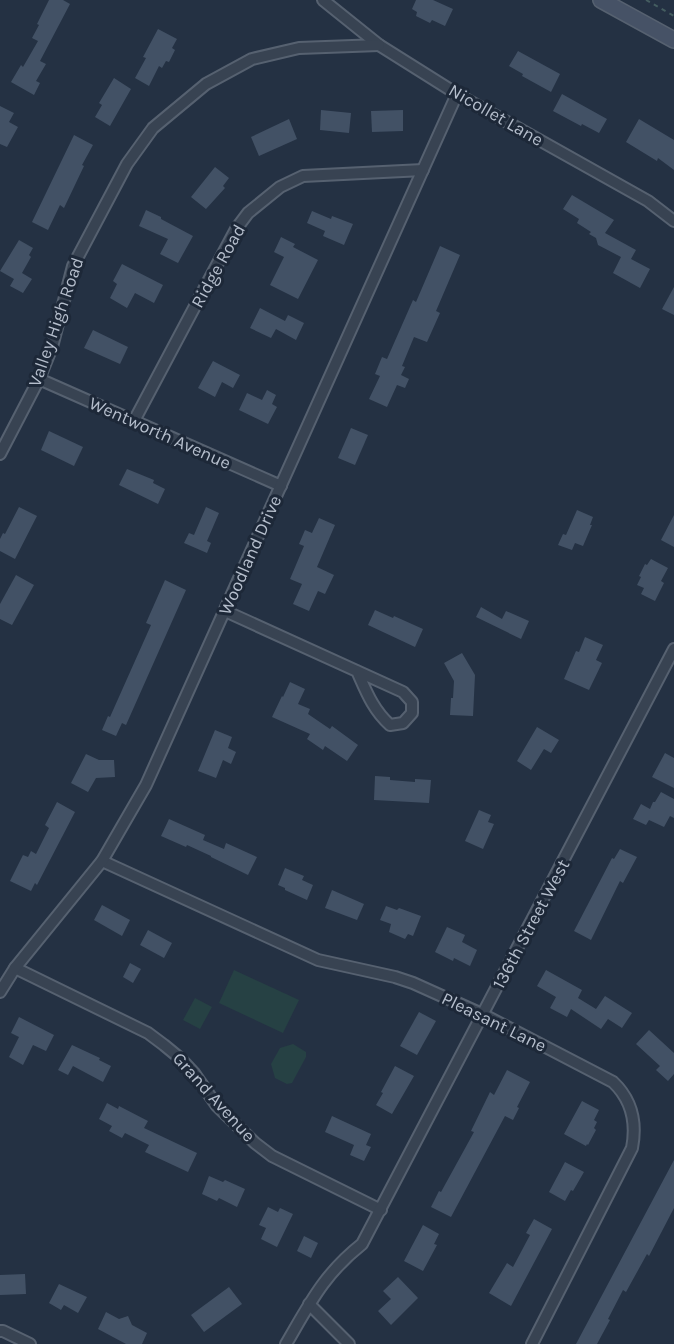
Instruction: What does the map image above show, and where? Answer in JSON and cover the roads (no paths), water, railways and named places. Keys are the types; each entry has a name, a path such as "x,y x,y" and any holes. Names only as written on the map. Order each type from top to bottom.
{"main road":[{"path":"601,0 674,39"}],"street":[{"name":"Nicollet Lane","path":"323,0 379,45 457,94 648,201 674,221"},
{"name":"Valley High Road","path":"0,454 39,379 51,347 73,266 127,164 153,128 206,84 252,59 300,48 379,45"},
{"name":"Woodland Drive","path":"0,992 15,968 102,861 146,785 457,94"},
{"name":"Ridge Road","path":"134,422 236,230 248,213 280,187 303,176 423,170"},
{"name":"Wentworth Avenue","path":"39,379 281,486"},
{"path":"225,611 357,671 403,692 412,702 412,713 403,723 390,725 381,717 370,701 357,671"},
{"name":"136th Street West","path":"286,1344 309,1304 332,1271 362,1244 381,1210 674,649"},
{"name":"Pleasant Lane","path":"102,861 318,960 394,976 413,983 484,1015 613,1082 625,1096 631,1108 635,1135 632,1148 532,1344"},
{"name":"Grand Avenue","path":"15,968 148,1033 182,1059 217,1106 255,1143 272,1156 381,1210"},
{"path":"309,1304 349,1344"},
{"path":"0,1331 30,1344"}]}
